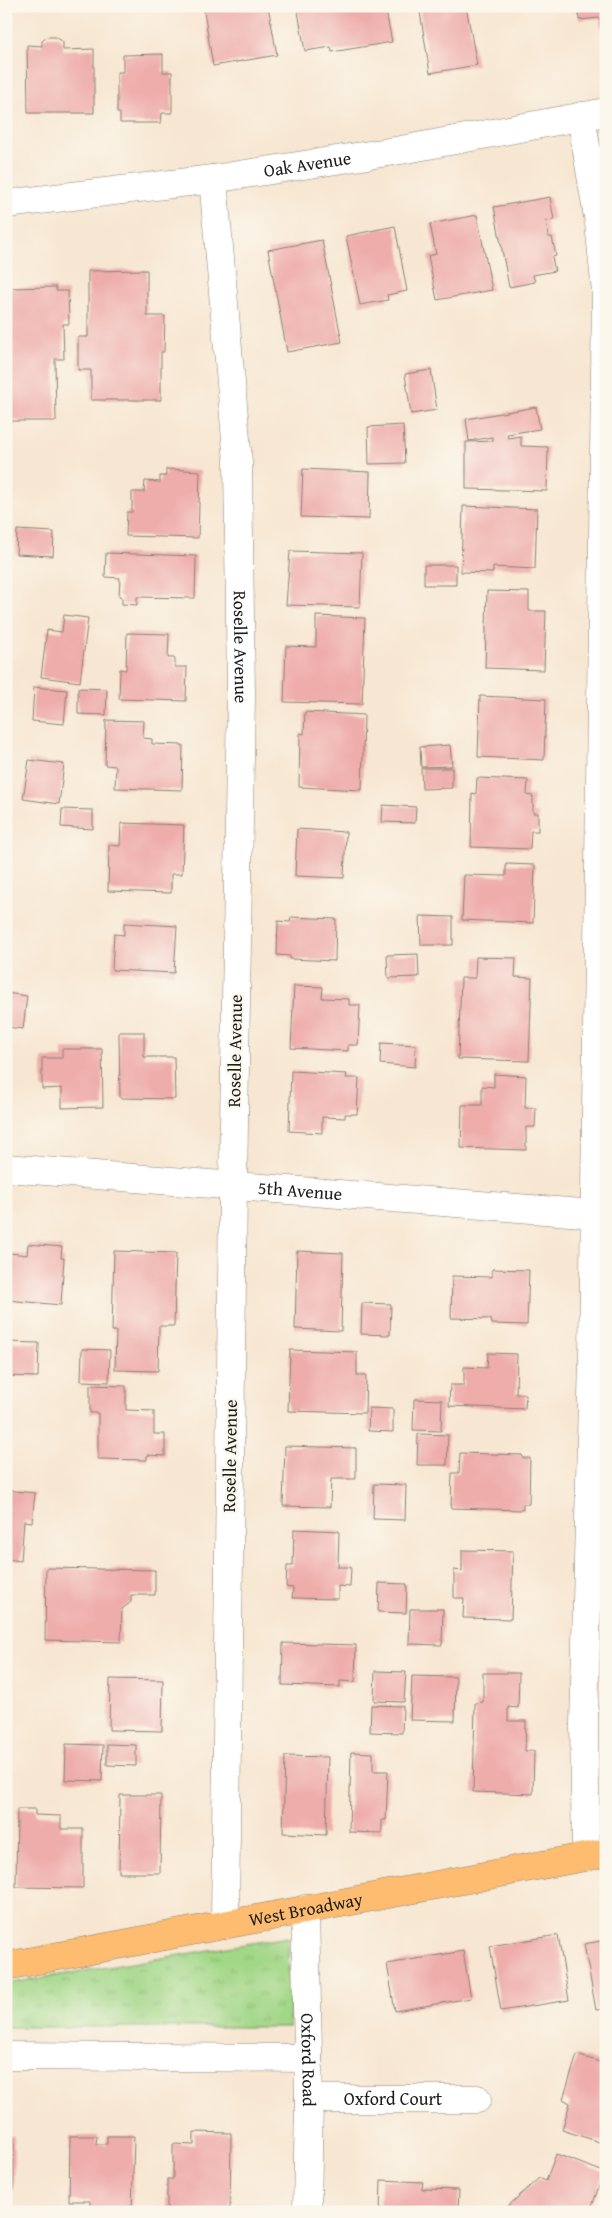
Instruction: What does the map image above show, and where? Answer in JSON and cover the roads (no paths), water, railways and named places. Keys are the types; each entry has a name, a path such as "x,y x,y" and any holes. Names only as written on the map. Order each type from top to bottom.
{"main road":[{"name":"West Broadway","path":"6,1966 596,1855"}],"street":[{"name":"Oak Avenue","path":"6,204 213,179 401,150 593,114"},
{"path":"593,114 599,223 606,292 595,1214 599,1358 584,1724 596,1855"},
{"name":"Roselle Avenue","path":"213,179 238,462 241,695 233,1186 225,1925"},
{"name":"5th Avenue","path":"6,1168 595,1214"},
{"name":"Oxford Road","path":"305,1910 309,2099 307,2212"},
{"path":"6,2056 308,2058"},
{"name":"Oxford Court","path":"309,2099 478,2099"}]}
